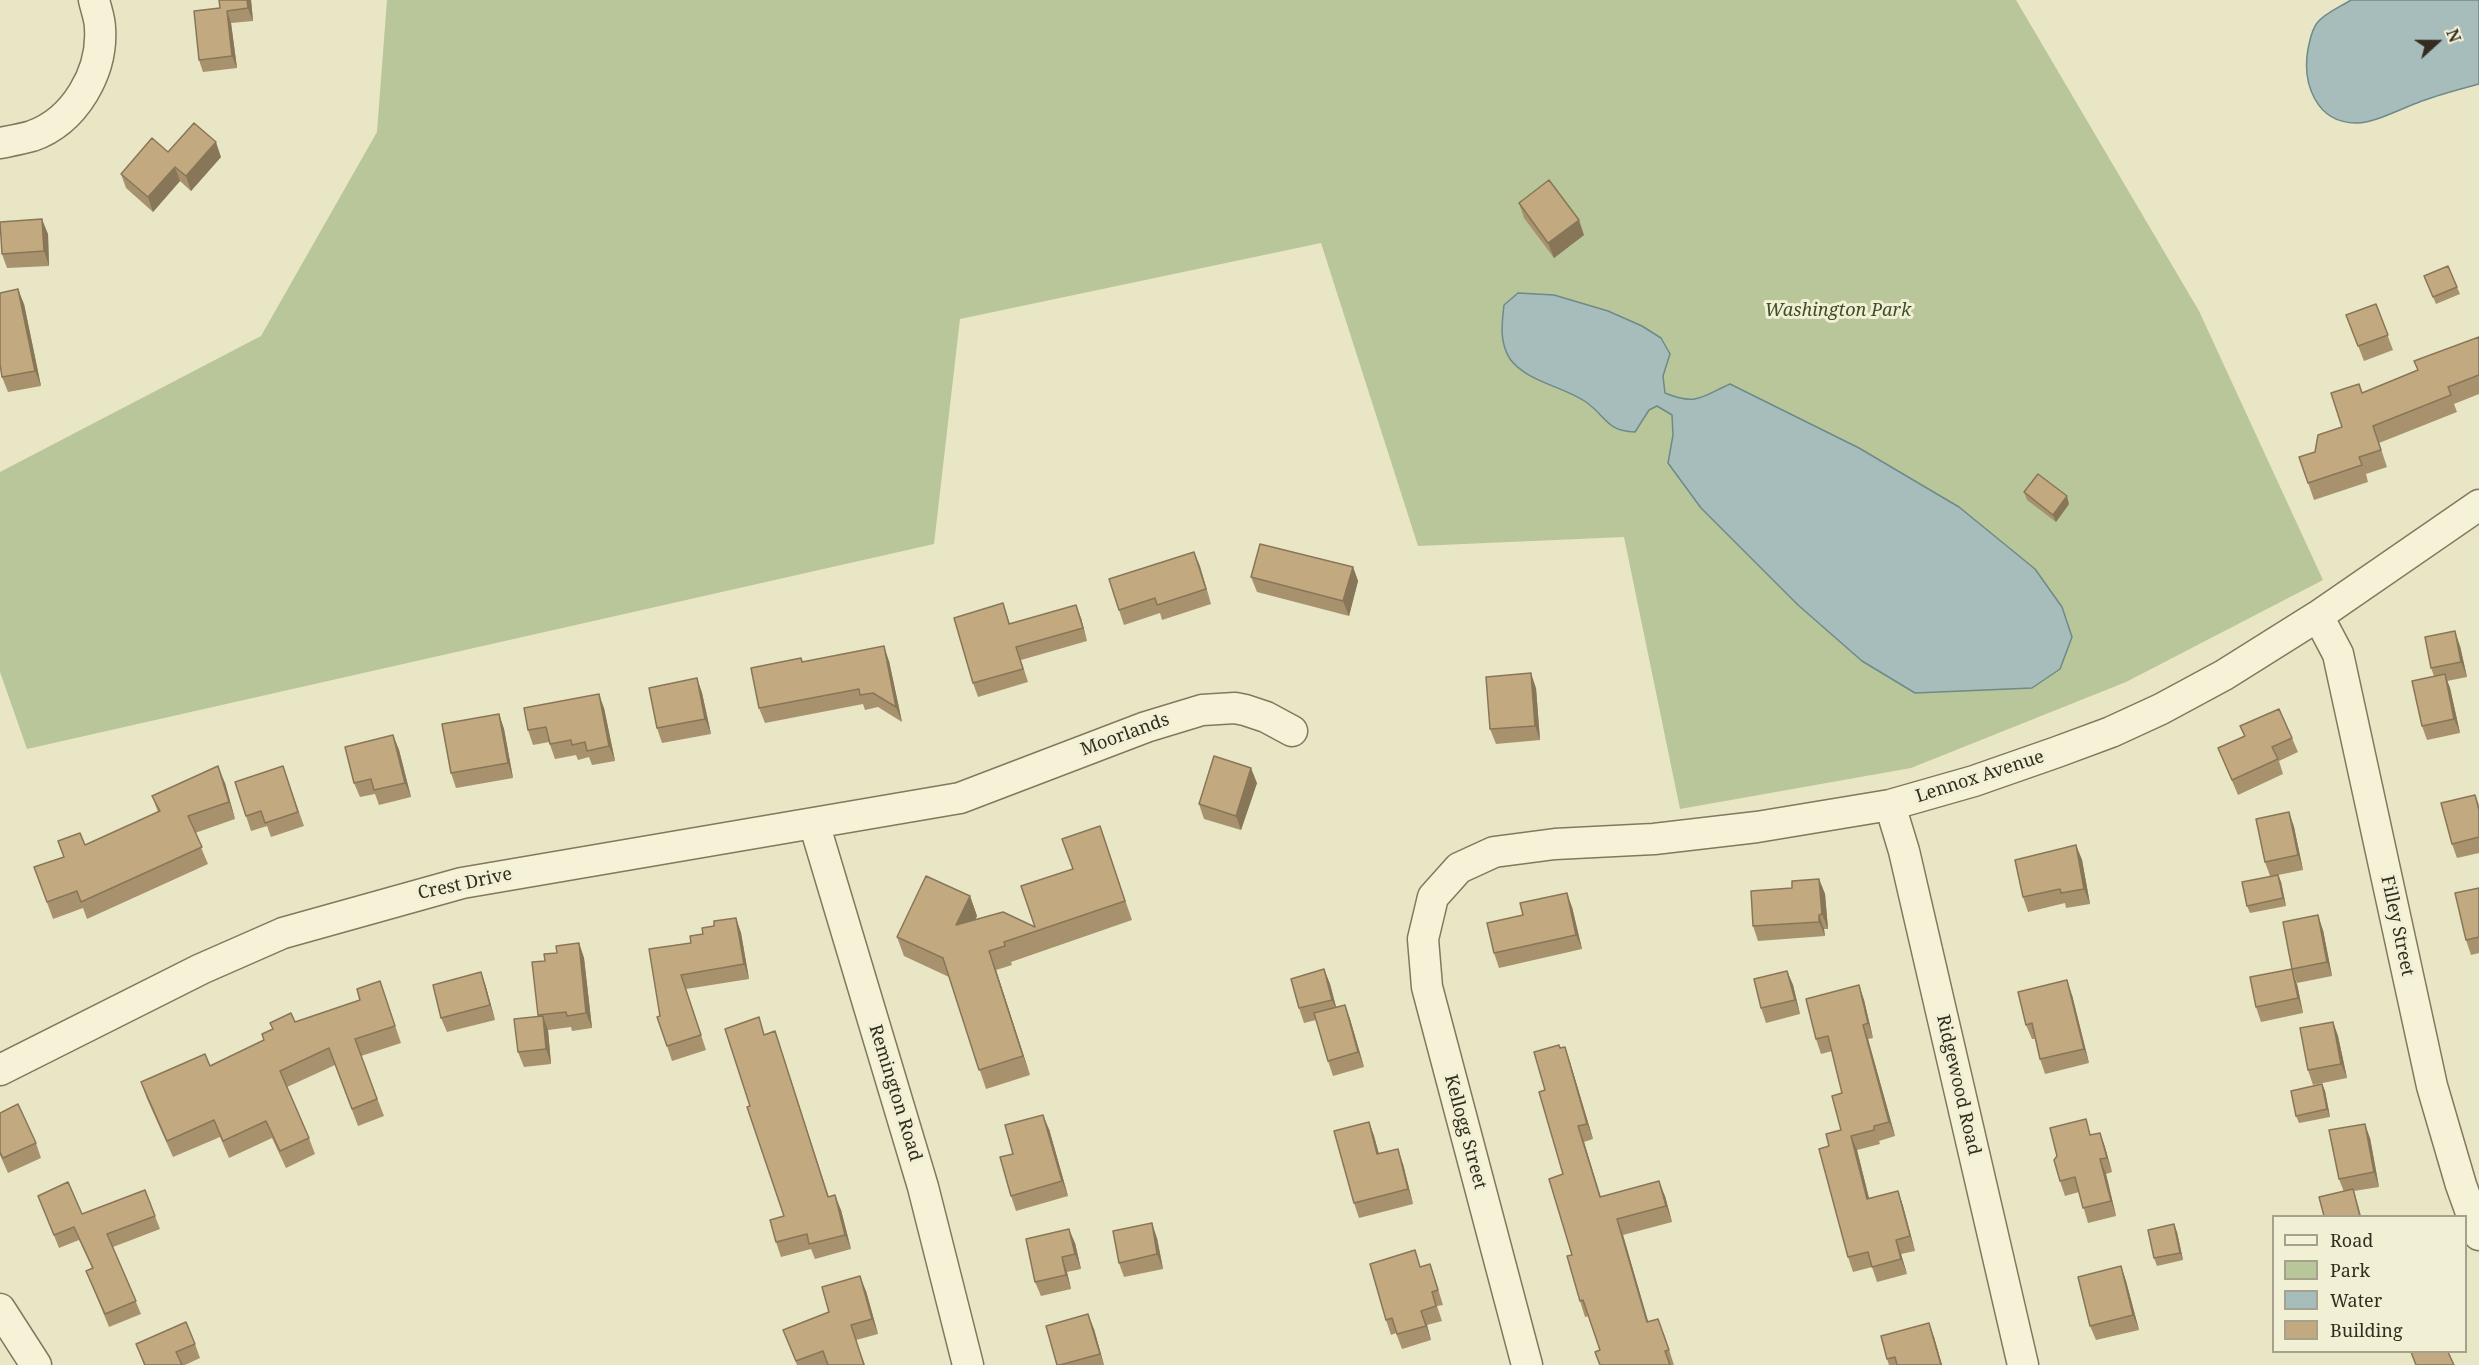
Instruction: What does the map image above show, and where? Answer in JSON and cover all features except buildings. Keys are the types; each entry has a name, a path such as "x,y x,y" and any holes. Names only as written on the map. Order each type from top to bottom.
{"street":[{"path":"0,143 34,135 53,124 62,118 84,92 98,61 100,27 94,0"},
{"name":"Lennox Avenue","path":"1433,897 1459,868 1494,852 1556,844 1654,839 1757,827 1890,805 1974,781 2110,732 2161,709 2224,675 2318,616 2479,505"},
{"name":"Filley Street","path":"2318,616 2338,654 2432,1086 2461,1185 2479,1235"},
{"name":"Moorlands","path":"960,798 1097,745 1202,710 1235,708 1245,710 1266,717 1292,731"},
{"name":"Crest Drive","path":"0,1070 201,969 283,933 305,926 462,883 960,798"},
{"name":"Ridgewood Road","path":"1890,805 1907,862 2023,1365"},
{"name":"Remington Road","path":"814,823 923,1187 968,1365"},
{"name":"Kellogg Street","path":"1433,897 1423,939 1427,987 1527,1365"},
{"path":"0,1309 36,1365"}],"green space":[{"name":"Washington Park","path":"387,0 2016,0 2199,311 2323,580 2126,682 1911,768 1680,809 1624,537 1418,546 1321,243 960,319 934,544 27,749 0,672 0,472 261,336 377,132"}],"water":[{"path":"2351,0 2479,0 2479,84 2363,123 2342,121 2331,116 2322,109 2310,87 2307,75 2308,49 2312,32 2320,19"},
{"path":"1518,293 1554,295 1608,311 1642,326 1661,338 1670,354 1663,376 1665,393 1692,399 1705,396 1730,384 1859,448 1959,507 2035,569 2062,607 2072,637 2060,669 2032,688 1915,693 1862,661 1798,605 1701,508 1668,463 1673,435 1672,415 1657,406 1649,410 1635,432 1618,429 1586,402 1517,367 1504,346 1502,326 1504,305"}]}
